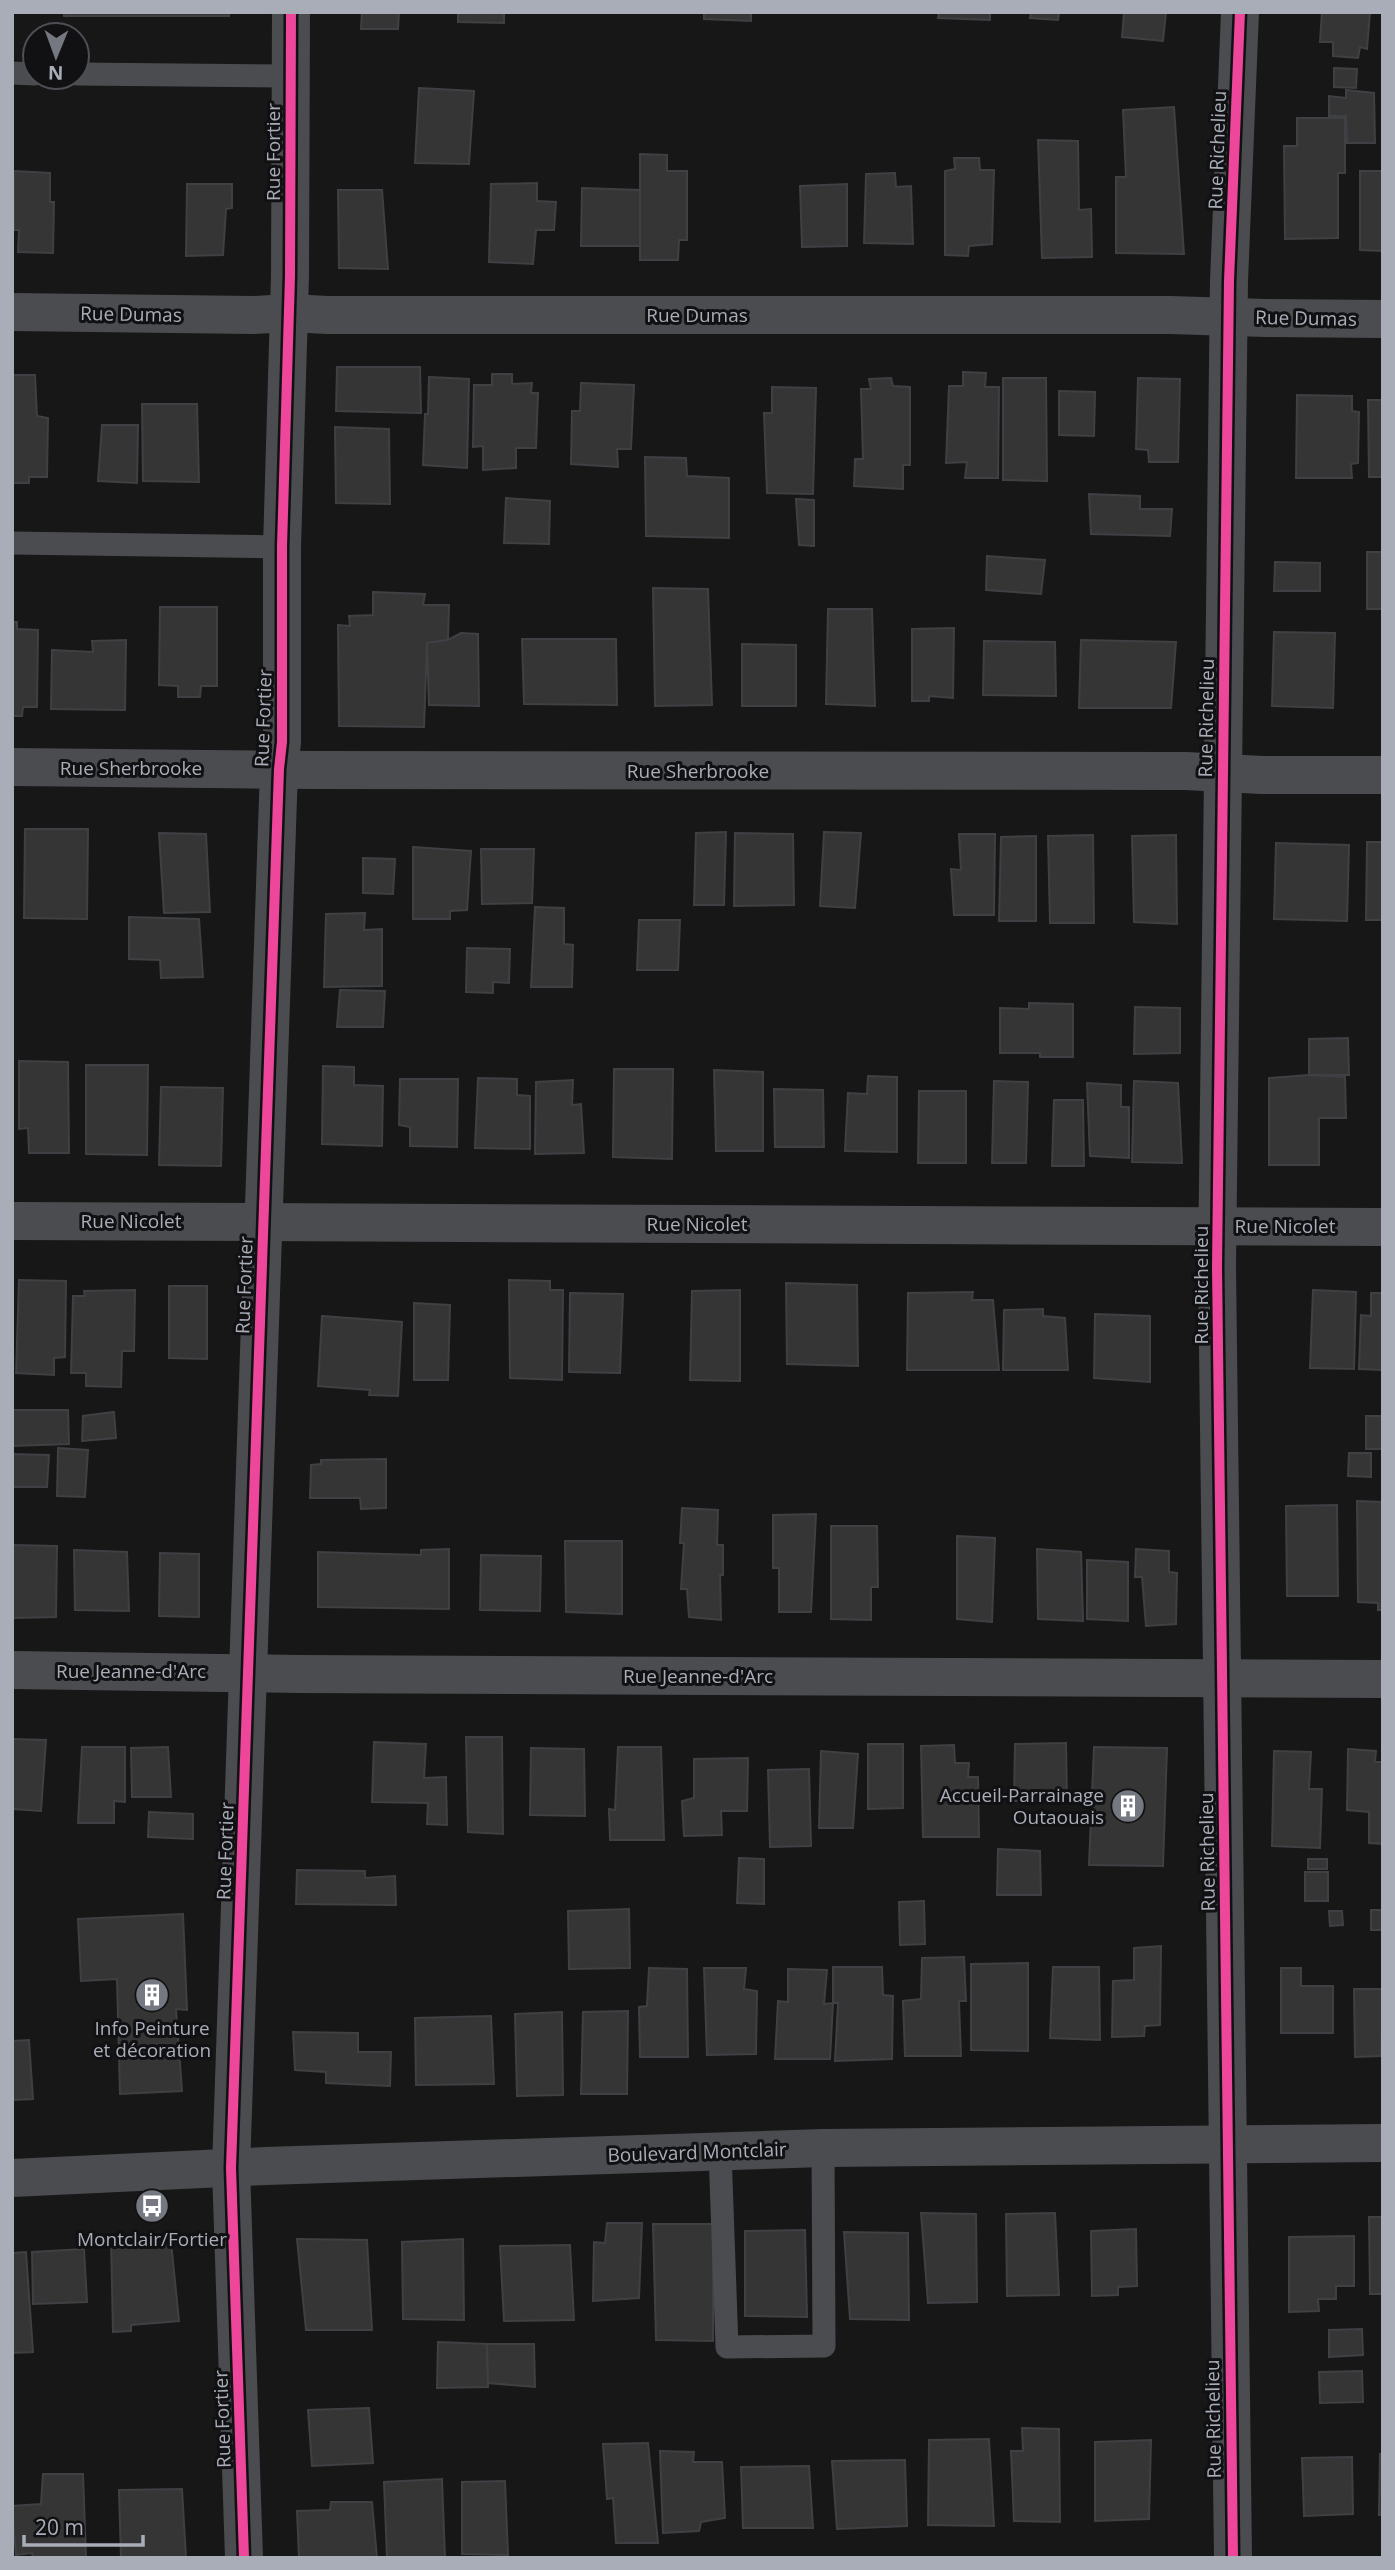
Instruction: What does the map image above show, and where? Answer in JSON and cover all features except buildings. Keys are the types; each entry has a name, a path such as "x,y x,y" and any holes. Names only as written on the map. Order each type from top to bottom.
{"street":[{"name":"Rue Fortier","path":"244,2558 231,2168 282,742 282,547 290,313 291,12"},
{"name":"Rue Richelieu","path":"1233,2558 1226,2145 1219,1226 1229,316 1240,12"},
{"name":"Rue Dumas","path":"12,312 1383,318"},
{"name":"Rue Sherbrooke","path":"12,767 1186,771 1224,774 1383,775"},
{"name":"Rue Nicolet","path":"12,1220 1383,1227"},
{"name":"Rue Jeanne-d'Arc","path":"12,1670 1383,1679"},
{"name":"Boulevard Montclair","path":"12,2178 823,2148 1383,2143"}],"lane":[{"path":"91,74 290,76"},
{"path":"12,543 282,547"},
{"path":"720,2151 727,2347 824,2346 823,2148"}],"cycle path":[{"path":"244,2558 231,2168 282,742 282,547 290,276 291,12"},
{"path":"1233,2558 1217,1266 1229,281 1240,12"}],"place":[{"name":"Accueil-Parrainage Outaouais","path":"1128,1806"},
{"name":"Info Peinture et décoration","path":"152,1995"},
{"name":"Montclair/Fortier","path":"152,2206"}]}
